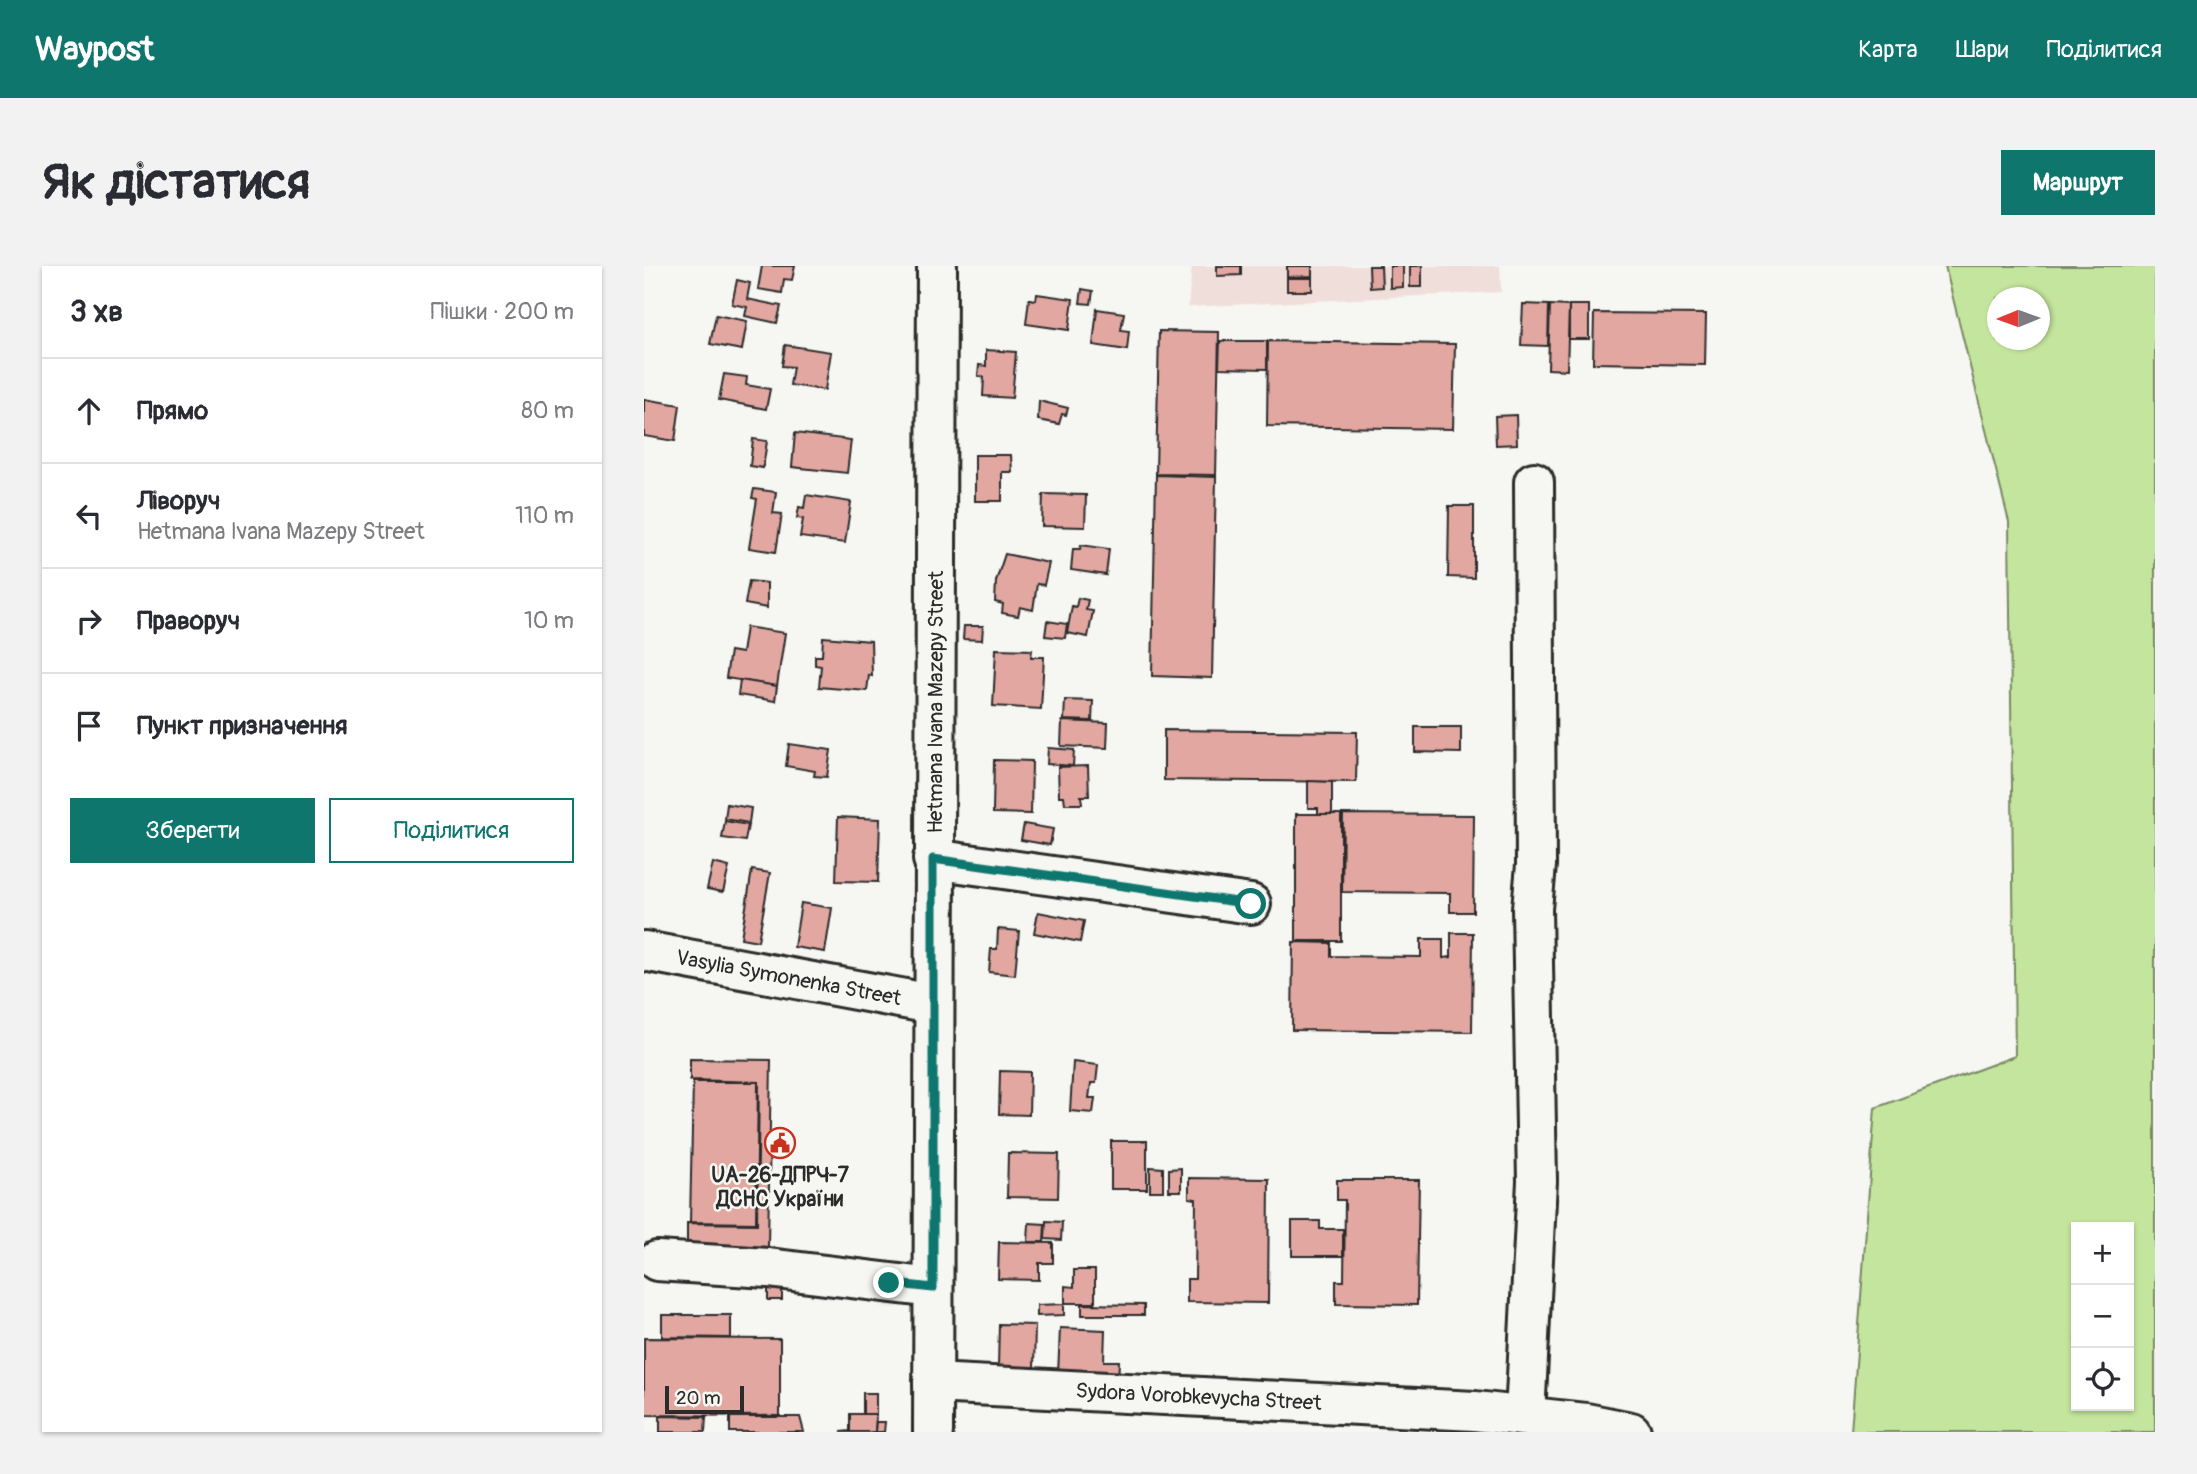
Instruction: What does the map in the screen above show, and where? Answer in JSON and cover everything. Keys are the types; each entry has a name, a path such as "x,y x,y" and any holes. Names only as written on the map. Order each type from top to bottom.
{"main road":[{"name":"Hetmana Ivana Mazepy Street","path":"933,1432 932,1004 937,266"},
{"path":"1525,1416 1536,1181 1532,909 1536,866 1534,482"},
{"path":"933,859 1251,904"},
{"name":"Vasylia Symonenka Street","path":"644,951 932,1004"},
{"path":"657,1261 768,1268 933,1288"},
{"name":"Sydora Vorobkevycha Street","path":"933,1383 1475,1411 1586,1423 1630,1432"}],"shaded area":[{"path":"1192,266 1500,266 1501,292 1188,307"}],"green space":[{"path":"1945,266 2155,266 2155,1432 1851,1432 1875,1108 2015,1056 2009,522"}],"building":[{"path":"762,266 795,266 792,280 784,279 782,293 758,289"},
{"path":"1217,266 1241,266 1241,275 1217,276"},
{"path":"1287,266 1312,266 1312,276 1287,277"},
{"path":"1369,266 1381,266 1382,287 1370,288"},
{"path":"1390,266 1403,266 1403,287 1390,288"},
{"path":"1410,266 1422,266 1422,287 1410,287"},
{"path":"1287,278 1312,278 1312,291 1287,291"},
{"path":"737,280 750,283 747,299 781,306 777,323 745,316 747,307 732,304"},
{"path":"1082,289 1093,291 1091,304 1080,303"},
{"path":"1037,294 1073,299 1069,330 1026,324 1029,299 1036,300"},
{"path":"1523,304 1549,305 1548,346 1521,345"},
{"path":"1550,305 1569,306 1567,370 1548,369"},
{"path":"1569,305 1589,305 1589,339 1569,339"},
{"path":"1097,309 1124,313 1121,330 1129,331 1127,350 1093,345"},
{"path":"1594,313 1706,314 1705,365 1593,363"},
{"path":"716,315 747,321 742,350 710,344"},
{"path":"1159,331 1219,332 1216,475 1156,474"},
{"path":"1220,341 1267,341 1267,369 1219,368"},
{"path":"1268,341 1455,344 1453,429 1267,426"},
{"path":"785,345 831,352 825,390 790,385 793,367 782,366"},
{"path":"986,350 1016,352 1012,398 983,396 984,377 978,376 979,365 986,366"},
{"path":"724,374 747,377 746,385 770,389 766,409 719,400"},
{"path":"644,399 680,405 675,441 644,436"},
{"path":"1039,401 1068,408 1066,415 1062,414 1059,424 1038,420"},
{"path":"1516,415 1517,444 1496,445 1495,416"},
{"path":"795,433 851,440 847,473 792,467"},
{"path":"753,439 767,441 763,468 750,466"},
{"path":"975,455 1011,455 1012,472 1002,472 1002,501 975,501"},
{"path":"1156,475 1216,477 1212,678 1152,676"},
{"path":"754,489 776,492 773,513 782,514 776,552 749,548 757,499 752,498"},
{"path":"1043,494 1086,495 1085,527 1042,526"},
{"path":"806,495 851,502 845,543 800,537 803,519 797,518 799,507 804,508"},
{"path":"1449,506 1474,506 1474,578 1448,577"},
{"path":"1081,545 1109,549 1106,575 1071,570 1073,549 1080,549"},
{"path":"1005,554 1049,563 1044,585 1037,584 1033,610 1020,607 1018,616 1002,613 1003,604 995,602 996,581"},
{"path":"749,581 767,583 767,608 745,604"},
{"path":"1078,598 1088,600 1086,610 1093,611 1088,637 1067,633 1072,606 1076,607"},
{"path":"1047,621 1067,624 1065,638 1045,636"},
{"path":"964,626 983,626 982,640 963,639"},
{"path":"746,627 785,633 777,686 726,678 730,651 742,653"},
{"path":"823,637 871,641 872,676 869,675 867,691 819,687 821,666 815,665 815,656 822,656"},
{"path":"996,649 1032,650 1031,657 1044,657 1041,709 993,706"},
{"path":"740,680 777,686 775,701 738,695"},
{"path":"1065,700 1093,701 1092,721 1064,720"},
{"path":"1062,721 1108,723 1107,748 1061,746"},
{"path":"1415,727 1461,727 1461,753 1415,752"},
{"path":"1164,730 1357,732 1356,782 1164,780"},
{"path":"789,744 831,750 827,777 814,776 815,771 786,766"},
{"path":"1048,748 1074,750 1073,766 1047,764"},
{"path":"994,760 1032,761 1031,814 993,813"},
{"path":"1088,766 1089,796 1081,796 1082,804 1065,804 1064,796 1059,796 1058,767"},
{"path":"1308,781 1332,782 1332,814 1318,814 1318,808 1308,808"},
{"path":"727,804 751,808 749,823 725,819"},
{"path":"1296,814 1341,814 1341,941 1296,941"},
{"path":"1343,814 1474,815 1473,912 1450,912 1450,893 1342,892"},
{"path":"838,817 880,819 878,882 836,881"},
{"path":"725,821 748,825 745,841 722,838"},
{"path":"1024,824 1053,829 1050,845 1021,840"},
{"path":"713,863 729,867 723,892 707,889"},
{"path":"752,870 770,873 758,941 741,938"},
{"path":"801,903 832,908 825,952 794,947"},
{"path":"1038,912 1084,921 1080,942 1034,933"},
{"path":"998,929 1019,931 1015,975 989,972 991,949 997,949"},
{"path":"1451,933 1473,933 1472,1032 1292,1030 1293,942 1331,943 1331,956 1421,957 1421,939 1443,939 1443,958 1451,957"},
{"path":"690,1059 771,1060 768,1247 687,1246 687,1223 757,1224 759,1082 690,1080"},
{"path":"1073,1062 1098,1065 1096,1083 1091,1083 1089,1098 1095,1098 1093,1113 1070,1111"},
{"path":"1000,1071 1030,1072 1029,1115 999,1114"},
{"path":"693,1082 758,1082 756,1223 690,1222"},
{"path":"1111,1141 1147,1141 1147,1189 1111,1189"},
{"path":"1008,1153 1059,1154 1058,1198 1007,1197"},
{"path":"1150,1167 1163,1168 1163,1191 1150,1191"},
{"path":"1181,1168 1181,1191 1169,1191 1169,1169"},
{"path":"1189,1178 1269,1179 1268,1303 1187,1302 1187,1279 1195,1279 1196,1199 1189,1198"},
{"path":"1337,1180 1419,1180 1417,1305 1336,1304 1336,1281 1344,1281 1345,1200 1337,1200"},
{"path":"1046,1221 1062,1222 1061,1240 1045,1239"},
{"path":"1292,1221 1320,1221 1320,1229 1343,1229 1343,1256 1292,1256"},
{"path":"1029,1223 1045,1224 1044,1242 1028,1242"},
{"path":"999,1242 1053,1243 1053,1263 1039,1263 1039,1280 998,1279"},
{"path":"1074,1270 1095,1270 1095,1303 1065,1303 1065,1286 1074,1287"},
{"path":"768,1286 782,1286 782,1300 768,1300"},
{"path":"1064,1304 1064,1315 1037,1316 1037,1305"},
{"path":"1082,1304 1144,1305 1144,1315 1082,1315"},
{"path":"662,1315 731,1315 731,1338 662,1337"},
{"path":"999,1324 1035,1325 1034,1368 998,1367"},
{"path":"1060,1328 1105,1330 1104,1361 1119,1361 1118,1385 1058,1375"},
{"path":"644,1338 780,1339 780,1416 644,1415"},
{"path":"863,1393 876,1393 876,1414 863,1414"},
{"path":"850,1414 876,1414 875,1432 841,1432 850,1431"},
{"path":"660,1416 706,1417 705,1432 660,1432"},
{"path":"730,1417 800,1417 804,1432 730,1432"},
{"path":"876,1422 885,1422 884,1432 875,1432"}],"place":[{"name":"UA-26-ДПРЧ-7 ДСНС України","path":"780,1143"}],"route":[{"path":"889,1283 933,1288 933,859 1251,904"}]}
